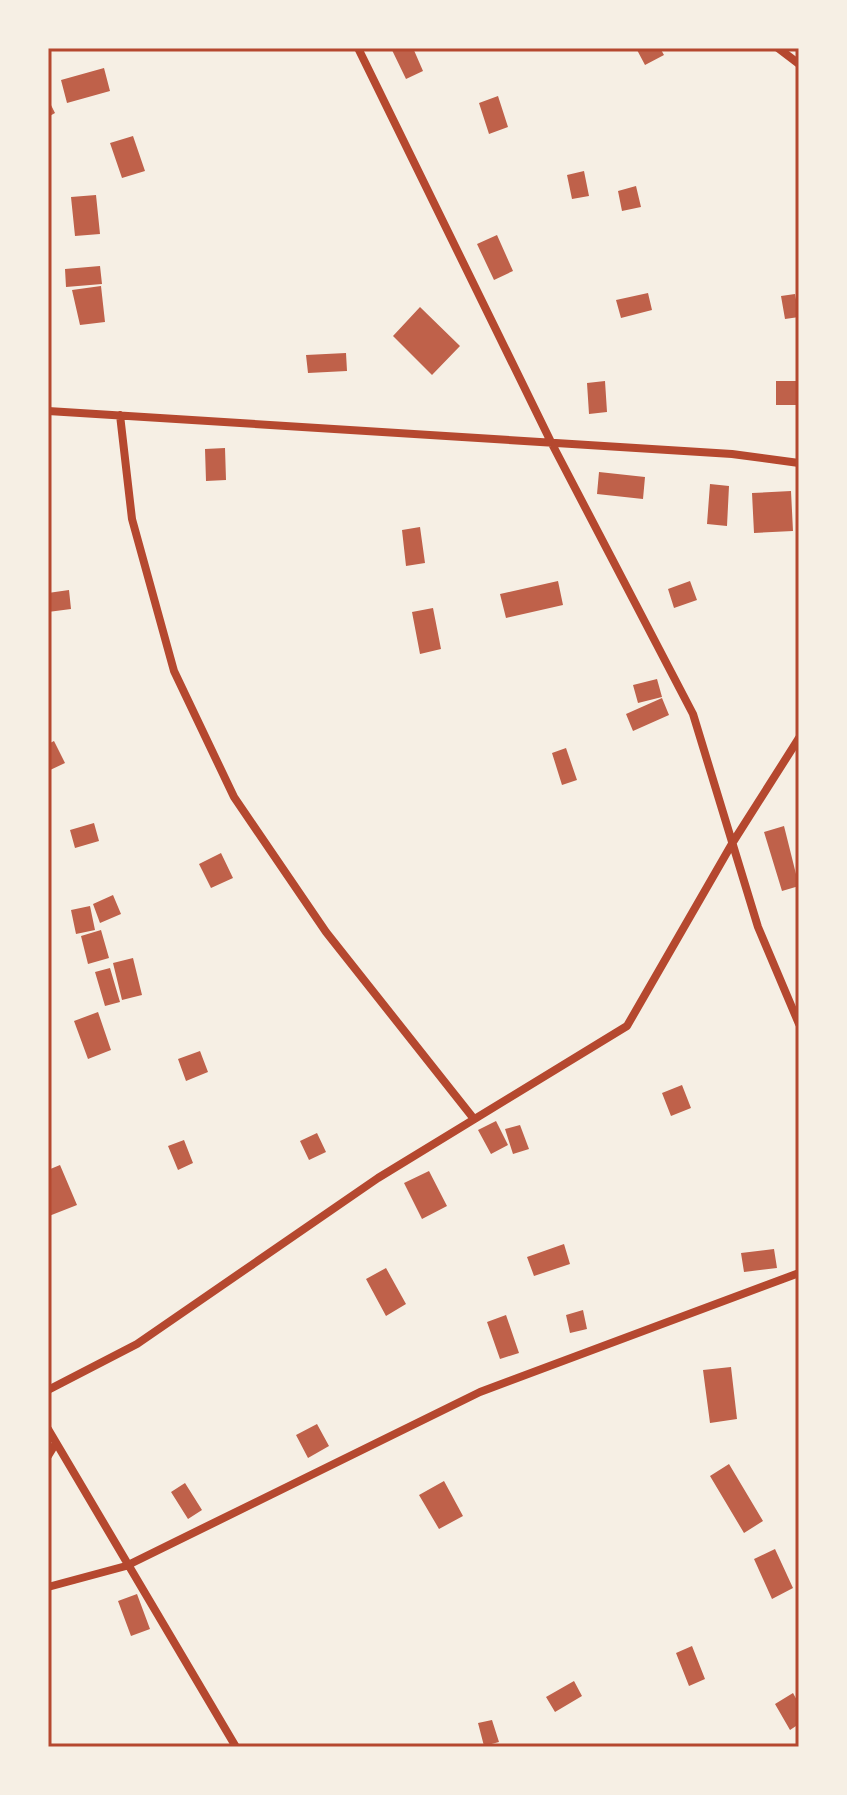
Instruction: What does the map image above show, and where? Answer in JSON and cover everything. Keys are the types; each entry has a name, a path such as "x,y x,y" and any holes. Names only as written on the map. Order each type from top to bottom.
{"street":[{"path":"358,48 551,442 693,714 758,927 799,1024"},
{"path":"778,48 799,64"},
{"path":"48,411 732,454 799,463"},
{"path":"120,415 132,519 174,671 234,797 326,932 474,1119"},
{"path":"48,1390 137,1344 378,1178 627,1026 733,842 799,738"},
{"path":"48,1587 126,1566 480,1392 799,1273"},
{"path":"48,1429 126,1566 236,1747"},
{"path":"48,1456 56,1443"}],"building":[{"path":"391,48 413,48 423,71 406,79"},
{"path":"636,48 660,48 664,55 645,65"},
{"path":"104,68 110,91 67,103 61,80"},
{"path":"498,96 508,127 489,134 479,103"},
{"path":"48,99 55,113 48,117"},
{"path":"133,136 145,171 122,178 110,143"},
{"path":"584,171 589,196 572,199 567,175"},
{"path":"636,186 641,207 622,211 618,191"},
{"path":"96,195 100,234 75,236 71,197"},
{"path":"497,235 513,271 494,280 477,244"},
{"path":"100,266 102,284 66,287 65,269"},
{"path":"101,286 105,322 80,325 72,290"},
{"path":"648,293 652,310 621,318 616,300"},
{"path":"795,294 799,317 785,319 781,296"},
{"path":"420,307 460,346 432,375 393,336"},
{"path":"346,353 347,371 308,373 306,355"},
{"path":"605,381 607,412 589,414 587,383"},
{"path":"776,381 799,381 799,405 776,405"},
{"path":"225,448 226,480 206,481 205,449"},
{"path":"599,472 645,477 643,499 597,494"},
{"path":"710,484 729,486 727,526 707,524"},
{"path":"791,491 793,531 754,533 752,493"},
{"path":"420,527 425,563 406,566 402,530"},
{"path":"558,581 563,605 506,618 500,594"},
{"path":"690,581 697,600 674,608 668,589"},
{"path":"69,590 71,609 48,612 48,593"},
{"path":"433,608 441,649 420,654 412,612"},
{"path":"657,679 662,697 638,703 633,685"},
{"path":"662,698 669,715 633,731 626,714"},
{"path":"54,741 65,763 48,771 48,744"},
{"path":"566,748 577,780 562,785 552,753"},
{"path":"94,823 99,841 75,848 70,830"},
{"path":"784,826 799,886 782,891 764,832"},
{"path":"221,853 233,878 211,888 199,864"},
{"path":"113,895 121,914 100,923 93,904"},
{"path":"90,906 95,930 76,934 71,910"},
{"path":"101,930 109,958 88,964 81,936"},
{"path":"133,958 142,995 122,1000 113,963"},
{"path":"110,968 120,1002 105,1006 95,972"},
{"path":"98,1012 111,1050 88,1059 74,1021"},
{"path":"200,1051 208,1072 186,1081 178,1059"},
{"path":"682,1085 691,1108 671,1116 662,1093"},
{"path":"496,1121 508,1145 491,1154 478,1130"},
{"path":"520,1125 529,1149 513,1154 505,1129"},
{"path":"317,1133 326,1152 309,1160 300,1141"},
{"path":"184,1140 193,1163 178,1170 168,1146"},
{"path":"60,1165 77,1205 49,1216 48,1170"},
{"path":"429,1171 447,1206 422,1219 404,1183"},
{"path":"564,1244 570,1264 534,1276 527,1257"},
{"path":"774,1249 777,1268 744,1272 741,1253"},
{"path":"386,1268 406,1304 386,1316 366,1279"},
{"path":"583,1310 587,1329 570,1333 566,1315"},
{"path":"506,1315 519,1353 500,1359 487,1322"},
{"path":"731,1367 737,1419 710,1423 703,1370"},
{"path":"317,1424 329,1446 308,1458 296,1435"},
{"path":"729,1464 763,1521 744,1533 710,1476"},
{"path":"444,1481 463,1516 439,1529 419,1495"},
{"path":"185,1483 202,1510 188,1519 171,1492"},
{"path":"775,1549 793,1588 772,1599 754,1559"},
{"path":"137,1594 150,1629 131,1636 118,1601"},
{"path":"692,1646 705,1679 689,1686 676,1653"},
{"path":"574,1681 582,1696 555,1712 546,1697"},
{"path":"793,1693 799,1704 799,1724 790,1730 775,1704"},
{"path":"492,1720 499,1742 484,1746 478,1723"}]}
